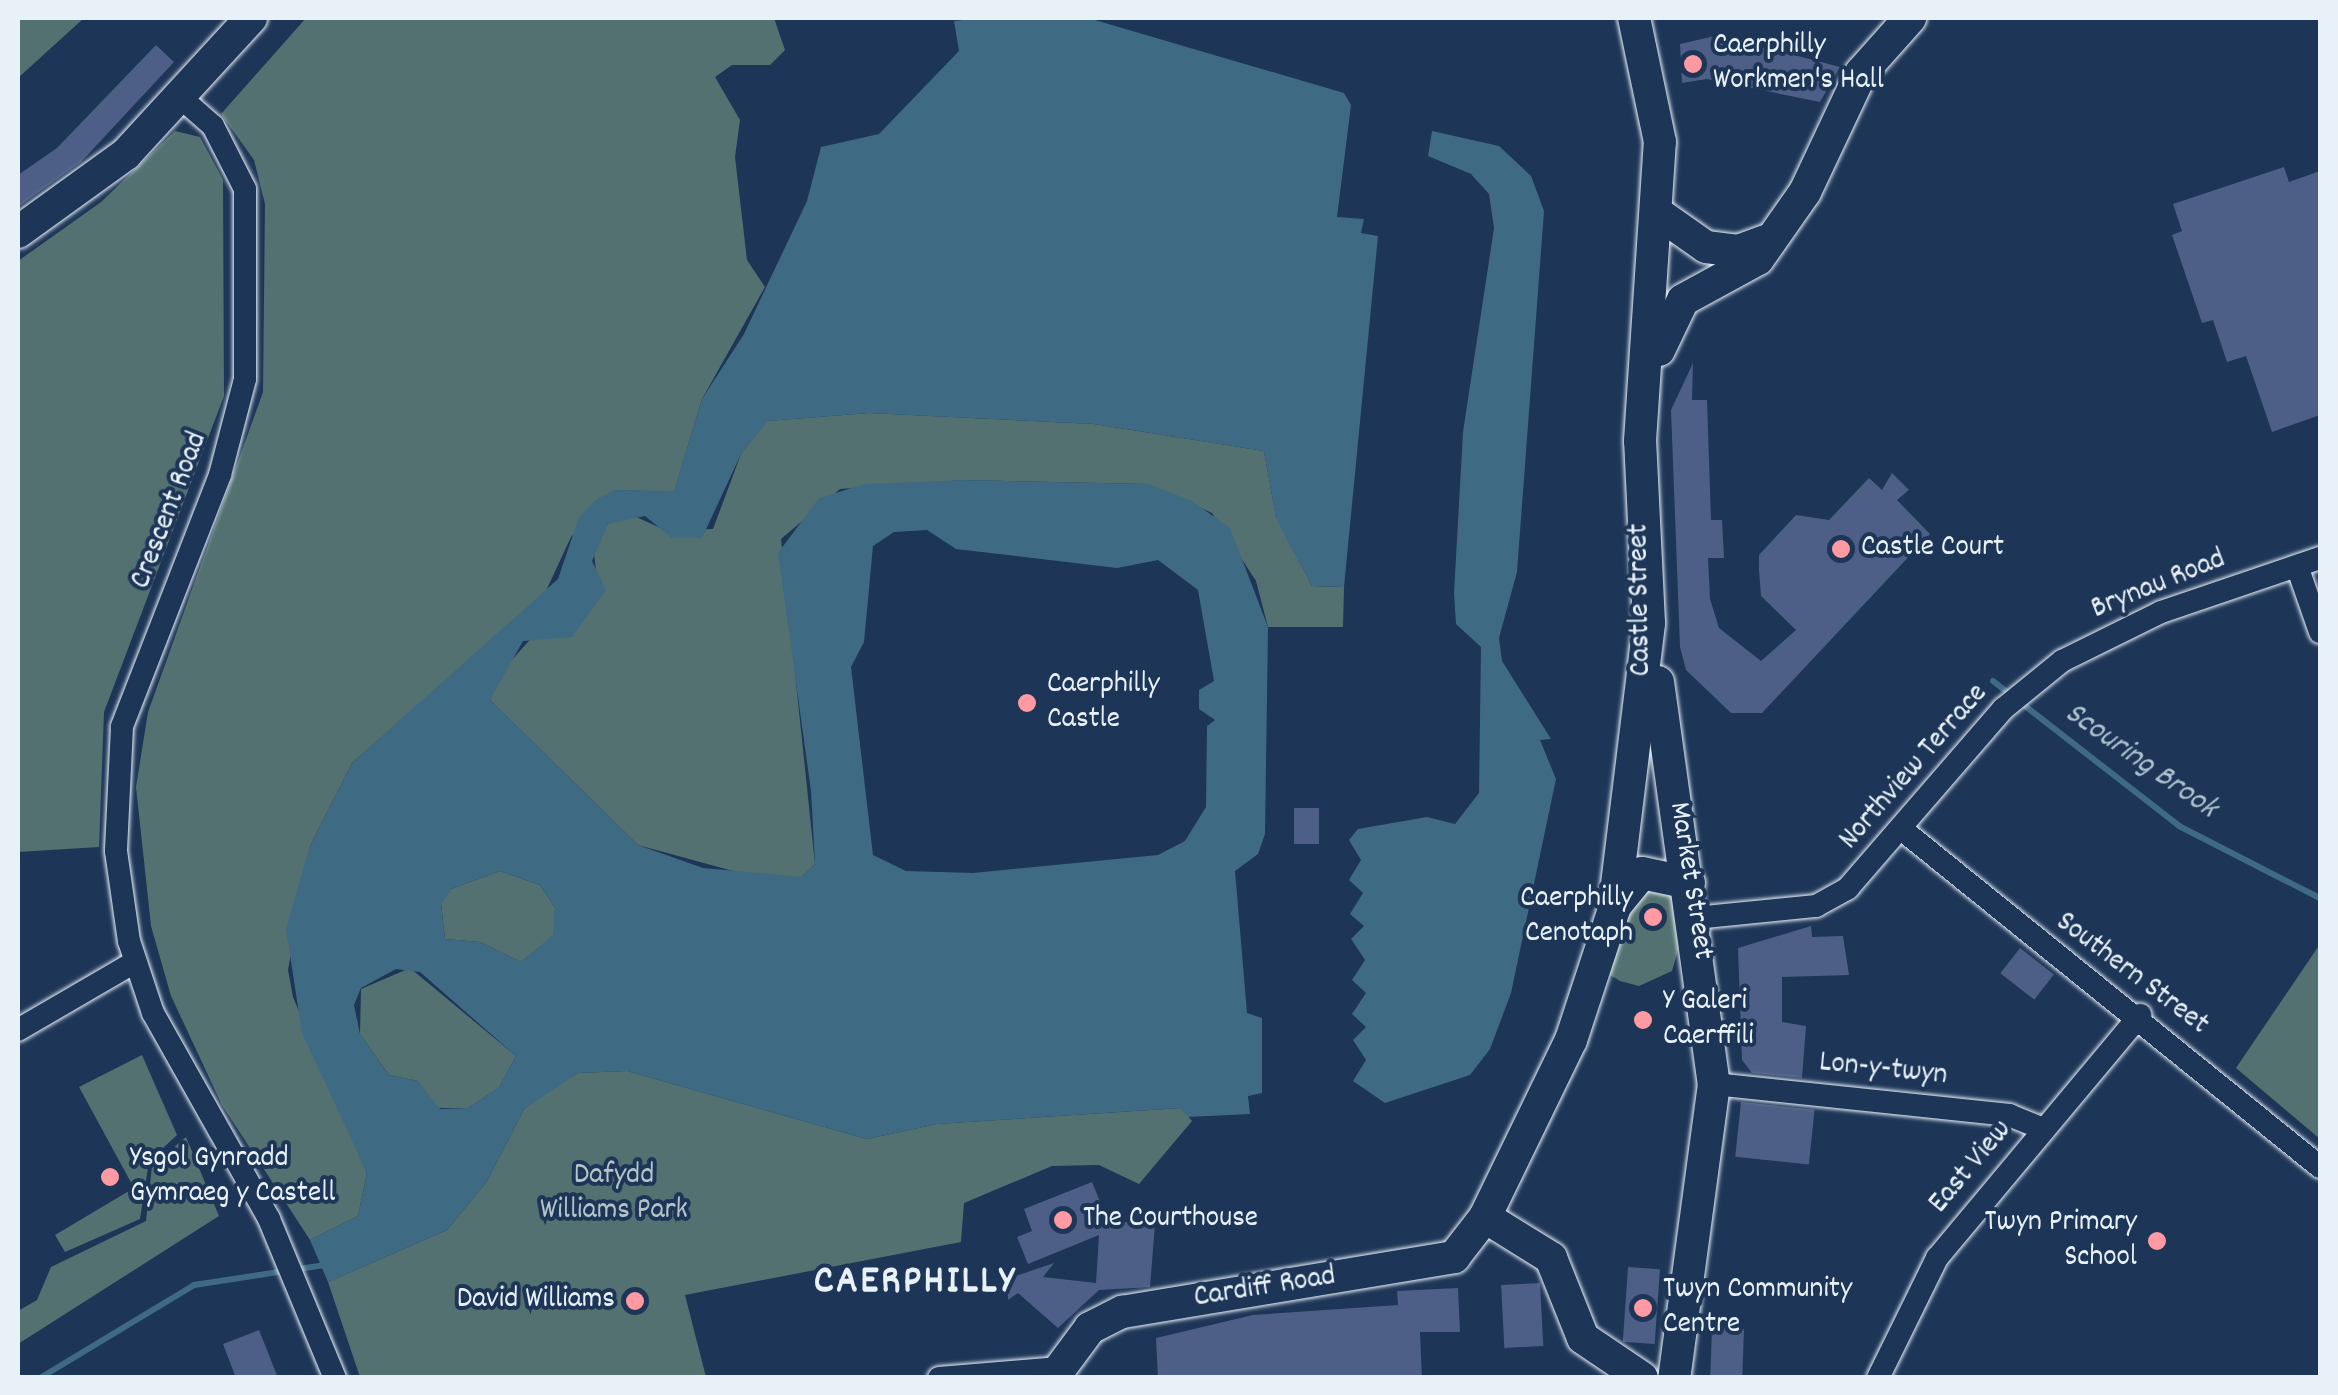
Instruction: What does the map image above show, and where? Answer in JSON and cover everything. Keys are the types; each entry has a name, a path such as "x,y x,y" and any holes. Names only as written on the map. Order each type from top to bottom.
{"main road":[{"path":"18,232 126,154 251,18"},
{"name":"Castle Street","path":"1485,1217 1572,1040 1614,909 1648,623 1640,514 1658,214 1658,116 1634,18"},
{"path":"1647,386 1683,300 1748,266 1776,234 1861,73 1910,18"},
{"path":"1658,214 1695,243 1723,251 1776,234"},
{"name":"Market Street","path":"1648,623 1695,918 1714,1084 1674,1378"},
{"path":"1614,909 1642,873 1688,883"},
{"path":"1485,1217 1551,1258 1582,1338 1642,1378"},
{"name":"Cardiff Road","path":"1055,1373 1110,1316 1437,1263 1461,1251 1485,1217"}],"street":[{"name":"Crescent Road","path":"180,97 213,126 240,174 250,305 234,431 122,727 116,851 135,962 194,1098 287,1255 335,1378"},
{"name":"Brynau Road","path":"2027,685 2161,612 2320,558"},
{"path":"2297,566 2320,632"},
{"name":"Northview Terrace","path":"1695,918 1816,906 1848,888 1905,832 2003,709 2027,685"},
{"name":"Southern Street","path":"1905,832 2140,1015 2320,1167"},
{"path":"18,1030 135,962"},
{"name":"East View","path":"1878,1378 1937,1258 2140,1015"},
{"name":"Lon-y-twyn","path":"1714,1084 2010,1115 2043,1129"},
{"path":"939,1378 1055,1373"}],"green space":[{"path":"18,18 84,18 18,78"},
{"path":"306,18 774,18 785,50 770,65 732,65 715,77 740,120 735,157 747,260 765,287 702,399 674,492 615,490 571,537 545,593 352,763 310,846 288,970 293,997 367,1173 358,1216 310,1240 222,1105 171,996 151,926 136,787 148,712 263,392 265,204 254,160 221,114"},
{"path":"175,131 200,137 223,180 224,396 104,712 99,847 18,852 18,261 101,202"},
{"path":"869,413 1094,424 1264,451 1276,517 1312,586 1344,587 1343,627 1268,627 1256,581 1212,513 1148,484 964,480 840,489 781,539 815,864 802,877 766,880 638,845 490,700 494,680 536,633 572,637 597,578 593,546 608,524 632,515 667,531 713,529 741,454 767,421"},
{"path":"500,871 540,885 555,908 554,935 521,962 480,942 445,939 441,903 451,889"},
{"path":"1671,883 1684,929 1672,971 1639,986 1620,981 1610,975 1633,896"},
{"path":"2320,944 2320,1139 2236,1068"},
{"path":"410,968 516,1056 499,1088 468,1108 431,1108 418,1081 389,1075 360,1034 361,989"},
{"path":"142,1055 177,1135 149,1161 140,1219 65,1252 55,1235 134,1188 79,1087"},
{"name":"Dafydd Williams Park","path":"627,1071 867,1139 937,1124 1181,1108 1192,1121 1139,1184 1099,1165 1052,1166 964,1203 961,1242 685,1295 706,1377 360,1377 328,1282 447,1230 487,1181 524,1109 554,1087 578,1073"},
{"path":"186,1137 219,1216 18,1344 18,1311 37,1300 51,1267 146,1221 152,1166"}],"water":[{"path":"1088,18 1344,93 1351,105 1337,217 1364,219 1361,233 1378,236 1344,587 1312,586 1276,518 1264,451 1094,424 869,413 768,421 741,454 702,538 672,538 645,516 608,524 592,561 606,590 572,637 523,641 490,700 638,845 703,868 802,877 815,864 811,791 778,553 819,498 865,484 964,480 1148,484 1192,501 1230,528 1268,627 1265,834 1258,854 1235,871 1247,1013 1262,1018 1262,1093 1248,1096 1250,1114 1188,1117 1181,1108 937,1124 867,1139 627,1071 578,1073 524,1109 487,1181 447,1230 328,1282 310,1240 358,1216 367,1173 302,1033 286,929 310,846 352,763 558,579 579,517 597,499 615,490 674,491 702,399 744,334 807,201 821,147 879,134 959,51 954,21","holes":["927,530 956,549 1117,568 1158,560 1198,590 1214,681 1199,690 1199,709 1215,720 1207,726 1206,807 1185,841 1158,855 973,873 906,871 873,855 851,667 864,642 873,546 894,532","500,871 540,885 555,908 553,935 521,962 480,942 445,939 441,904 451,889","396,969 420,972 516,1056 499,1088 468,1108 440,1109 418,1081 389,1075 360,1034 354,1005 361,988"]},
{"path":"1432,131 1499,146 1531,176 1544,211 1517,572 1499,638 1502,661 1551,739 1540,740 1556,779 1511,993 1490,1049 1470,1075 1385,1103 1353,1081 1366,1060 1353,1040 1366,1027 1352,1014 1366,993 1352,980 1365,960 1351,939 1364,926 1350,914 1363,893 1349,880 1361,860 1349,840 1358,829 1427,817 1455,824 1479,793 1481,647 1456,624 1454,593 1463,432 1494,228 1489,194 1471,174 1428,156"}],"building":[{"path":"1715,36 1840,67 1820,102 1707,79 1682,83 1680,44"},
{"path":"156,45 174,62 81,162 18,207 18,175 57,148"},
{"path":"2284,167 2289,182 2320,171 2320,415 2272,432 2246,356 2227,362 2213,320 2202,323 2172,235 2182,231 2173,204"},
{"name":"Castle Court","path":"1693,363 1692,400 1707,400 1711,520 1722,520 1724,558 1708,558 1710,599 1719,628 1761,661 1796,630 1761,596 1759,555 1796,515 1829,520 1869,478 1882,490 1892,473 1909,490 1897,500 1930,534 1762,713 1731,713 1686,670 1680,647 1671,410"},
{"path":"1294,808 1319,808 1319,844 1294,844"},
{"path":"1811,926 1812,937 1843,936 1849,975 1782,977 1782,1022 1806,1026 1802,1078 1752,1073 1742,1060 1738,948"},
{"path":"2020,948 2054,974 2034,1000 2000,973"},
{"path":"1741,1102 1815,1110 1809,1164 1735,1157"},
{"path":"1092,1182 1108,1221 1155,1224 1150,1287 1099,1290 1058,1328 1018,1293 1008,1300 1007,1279 1054,1263 1043,1277 1096,1283 1099,1235 1028,1264 1017,1237 1032,1231 1024,1209"},
{"name":"Twyn Community Centre","path":"1628,1267 1660,1269 1655,1344 1623,1342"},
{"path":"1540,1283 1543,1346 1504,1348 1501,1285"},
{"path":"1458,1288 1460,1332 1420,1332 1422,1378 1158,1378 1156,1338 1253,1315 1398,1305 1397,1291"},
{"path":"1712,1328 1744,1329 1742,1378 1710,1378"},
{"path":"259,1330 278,1378 236,1378 223,1344"}],"waterway":[{"name":"Scouring Brook","path":"1993,681 2179,826 2320,898"},
{"path":"40,1378 194,1285 325,1265"}],"place":[{"name":"Caerphilly Workmen's Hall","path":"1693,64"},
{"name":"Castle Court","path":"1841,549"},
{"name":"Caerphilly Castle","path":"1027,703"},
{"name":"Caerphilly Cenotaph","path":"1653,917"},
{"name":"Y Galeri Caerffili","path":"1643,1020"},
{"name":"Ysgol Gynradd Gymraeg y Castell","path":"110,1177"},
{"name":"The Courthouse","path":"1063,1220"},
{"name":"Twyn Primary School","path":"2157,1241"},
{"name":"David Williams","path":"635,1301"},
{"name":"Twyn Community Centre","path":"1643,1308"}],"district":[{"name":"CAERPHILLY","path":"915,1284"}]}
